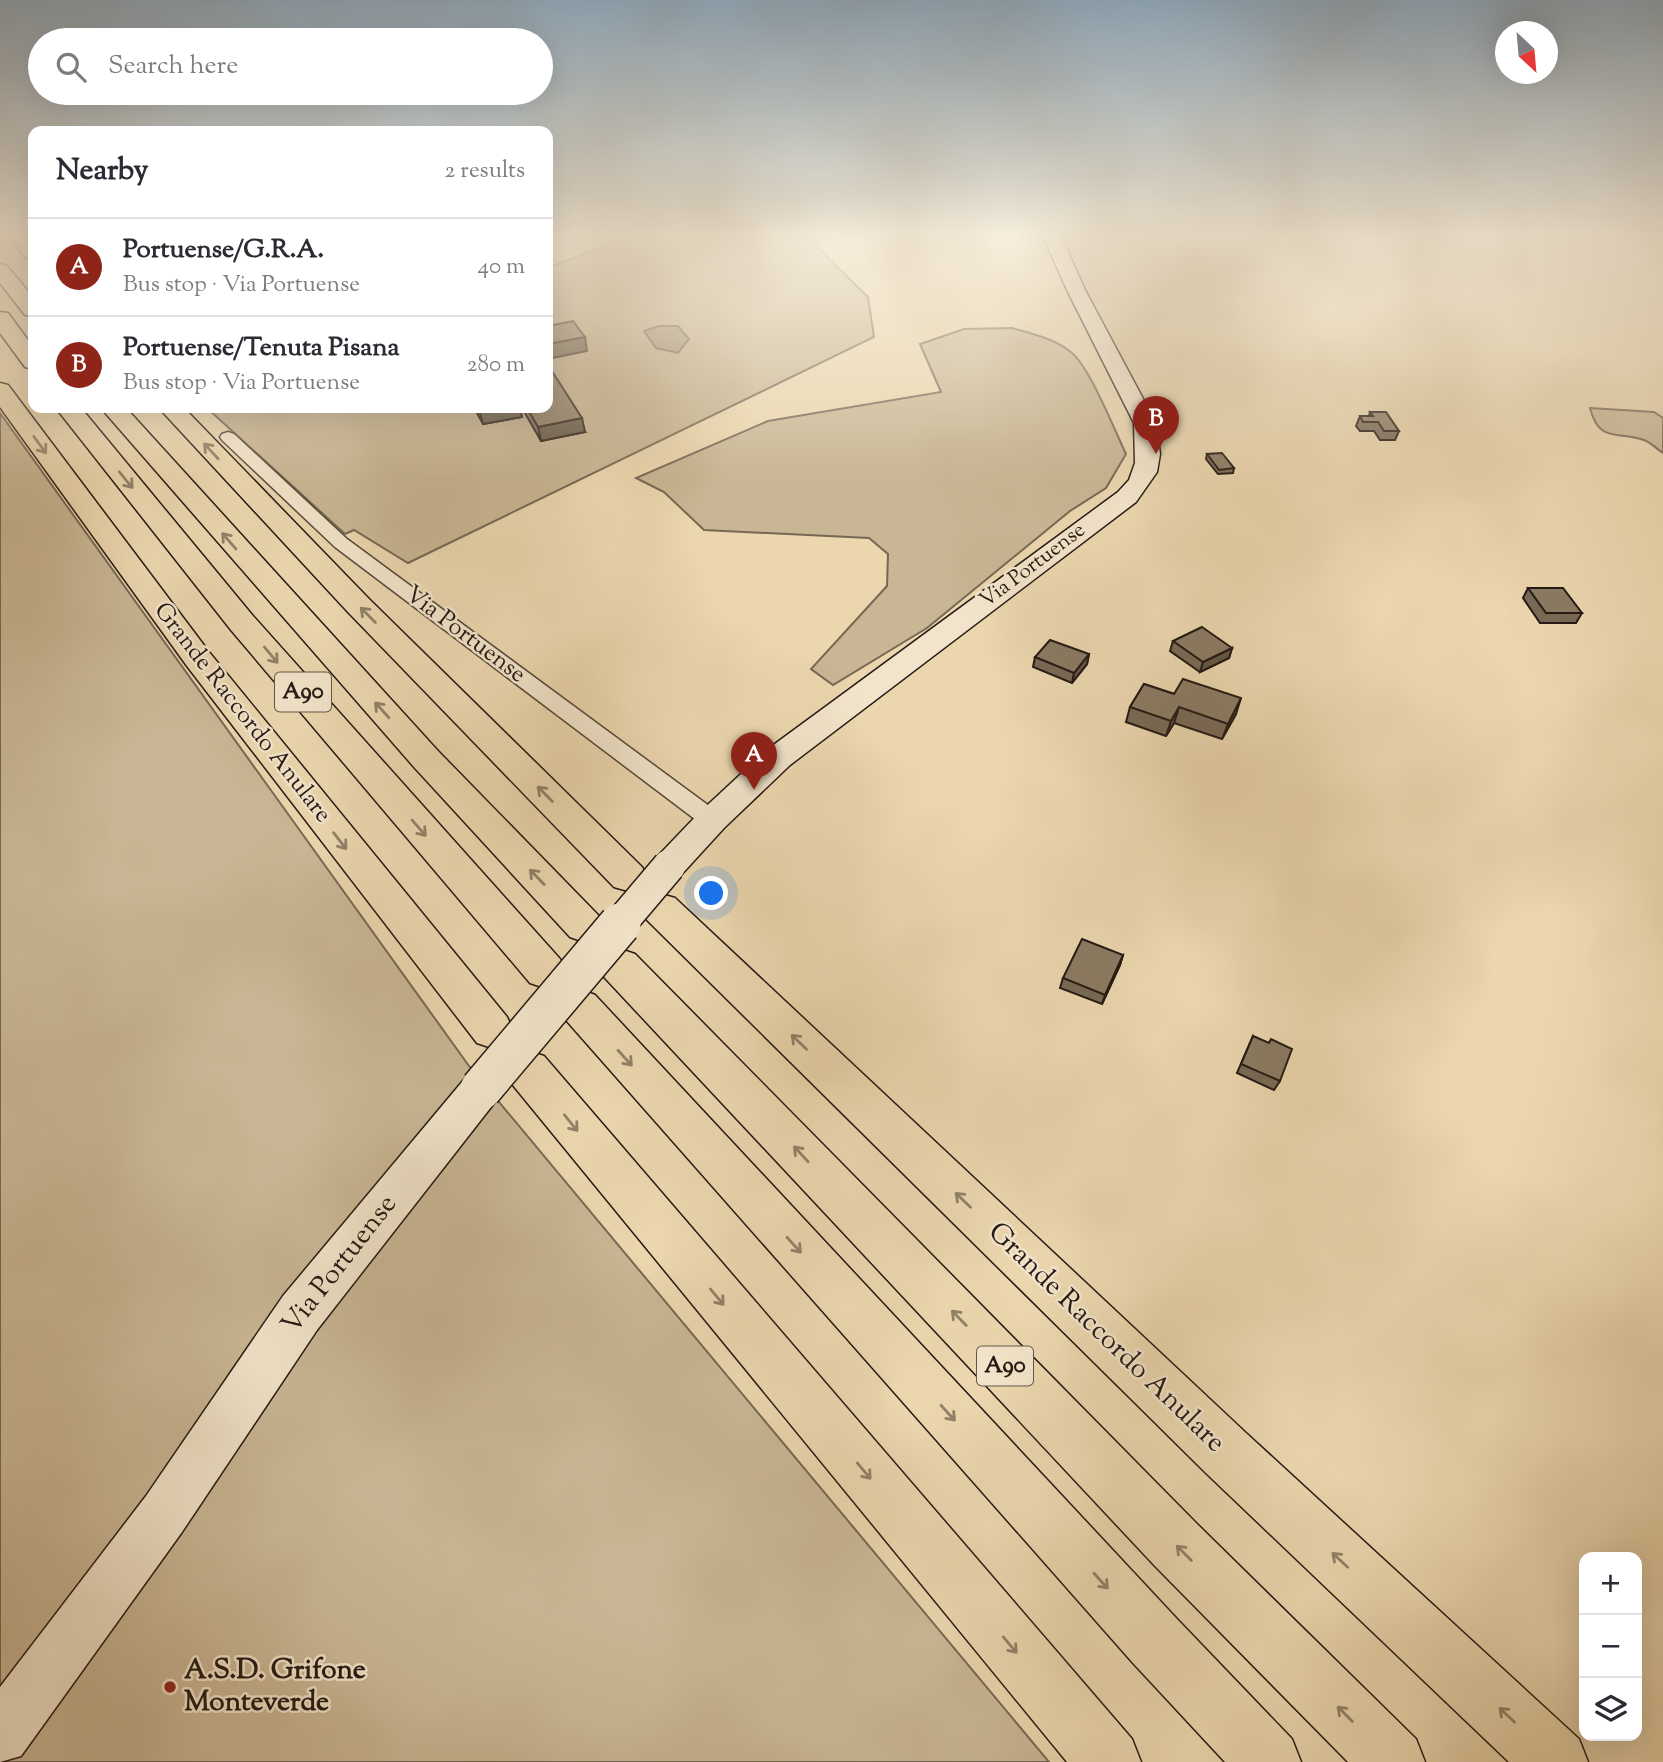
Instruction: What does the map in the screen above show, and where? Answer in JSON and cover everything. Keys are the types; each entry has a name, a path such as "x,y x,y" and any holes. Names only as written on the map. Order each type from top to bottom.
{"highway":[{"path":"0,318 28,355"},
{"name":"Grande Raccordo Anulare","path":"0,390 198,659 492,1030"},
{"name":"A90","path":"72,413 368,770 562,989 1127,1610 1269,1762"},
{"name":"A90","path":"117,413 248,564 426,759 584,926"},
{"name":"Grande Raccordo Anulare","path":"176,413 367,614 653,884 1226,1452 1556,1762"},
{"name":"A90","path":"620,966 1176,1545 1393,1762"},
{"path":"505,1079 1109,1762"}],"main road":[{"name":"Via Portuense","path":"0,1735 164,1514 300,1313 382,1209 505,1079 653,884 749,783 811,732 1127,497 1143,480 1148,438 1145,423 1090,316"}],"street":[{"name":"Via Portuense","path":"228,437 341,543 712,820"}],"shaded area":[{"path":"553,316 871,316 874,337 408,563 354,530 345,534 212,413 553,413"},
{"path":"659,326 678,326 689,339 678,353 656,348 644,331"},
{"path":"1012,328 1059,344 1072,353 1094,385 1126,454 1106,488 1070,511 927,628 833,685 811,669 887,586 888,554 869,538 704,530 664,492 636,478 768,421 941,392 920,344 964,329"},
{"path":"1590,408 1654,412 1663,418 1663,453 1644,440 1604,431 1598,426"},
{"path":"0,413 469,1066 1049,1762 0,1762"}],"building":[{"path":"573,321 585,337 553,343 553,325"},
{"path":"553,373 582,418 538,427 530,413 553,413"},
{"path":"1370,412 1386,412 1399,431 1384,431 1378,422 1363,422 1360,416 1373,416"},
{"path":"1222,453 1234,468 1219,470 1207,454"},
{"path":"1528,588 1563,588 1582,613 1546,613"},
{"path":"1202,627 1232,648 1203,662 1173,641"},
{"path":"1050,640 1089,654 1074,673 1035,657"},
{"path":"1183,679 1241,698 1228,724 1179,707 1171,721 1130,707 1144,684 1174,694"},
{"path":"1082,939 1123,955 1105,995 1063,978"},
{"path":"1253,1036 1269,1043 1271,1039 1292,1049 1280,1081 1241,1064"}],"place":[{"name":"Portuense/Tenuta Pisana","path":"1156,454"},
{"name":"Portuense/G.R.A.","path":"754,790"},
{"name":"A.S.D. Grifone Monteverde","path":"170,1687"}]}
